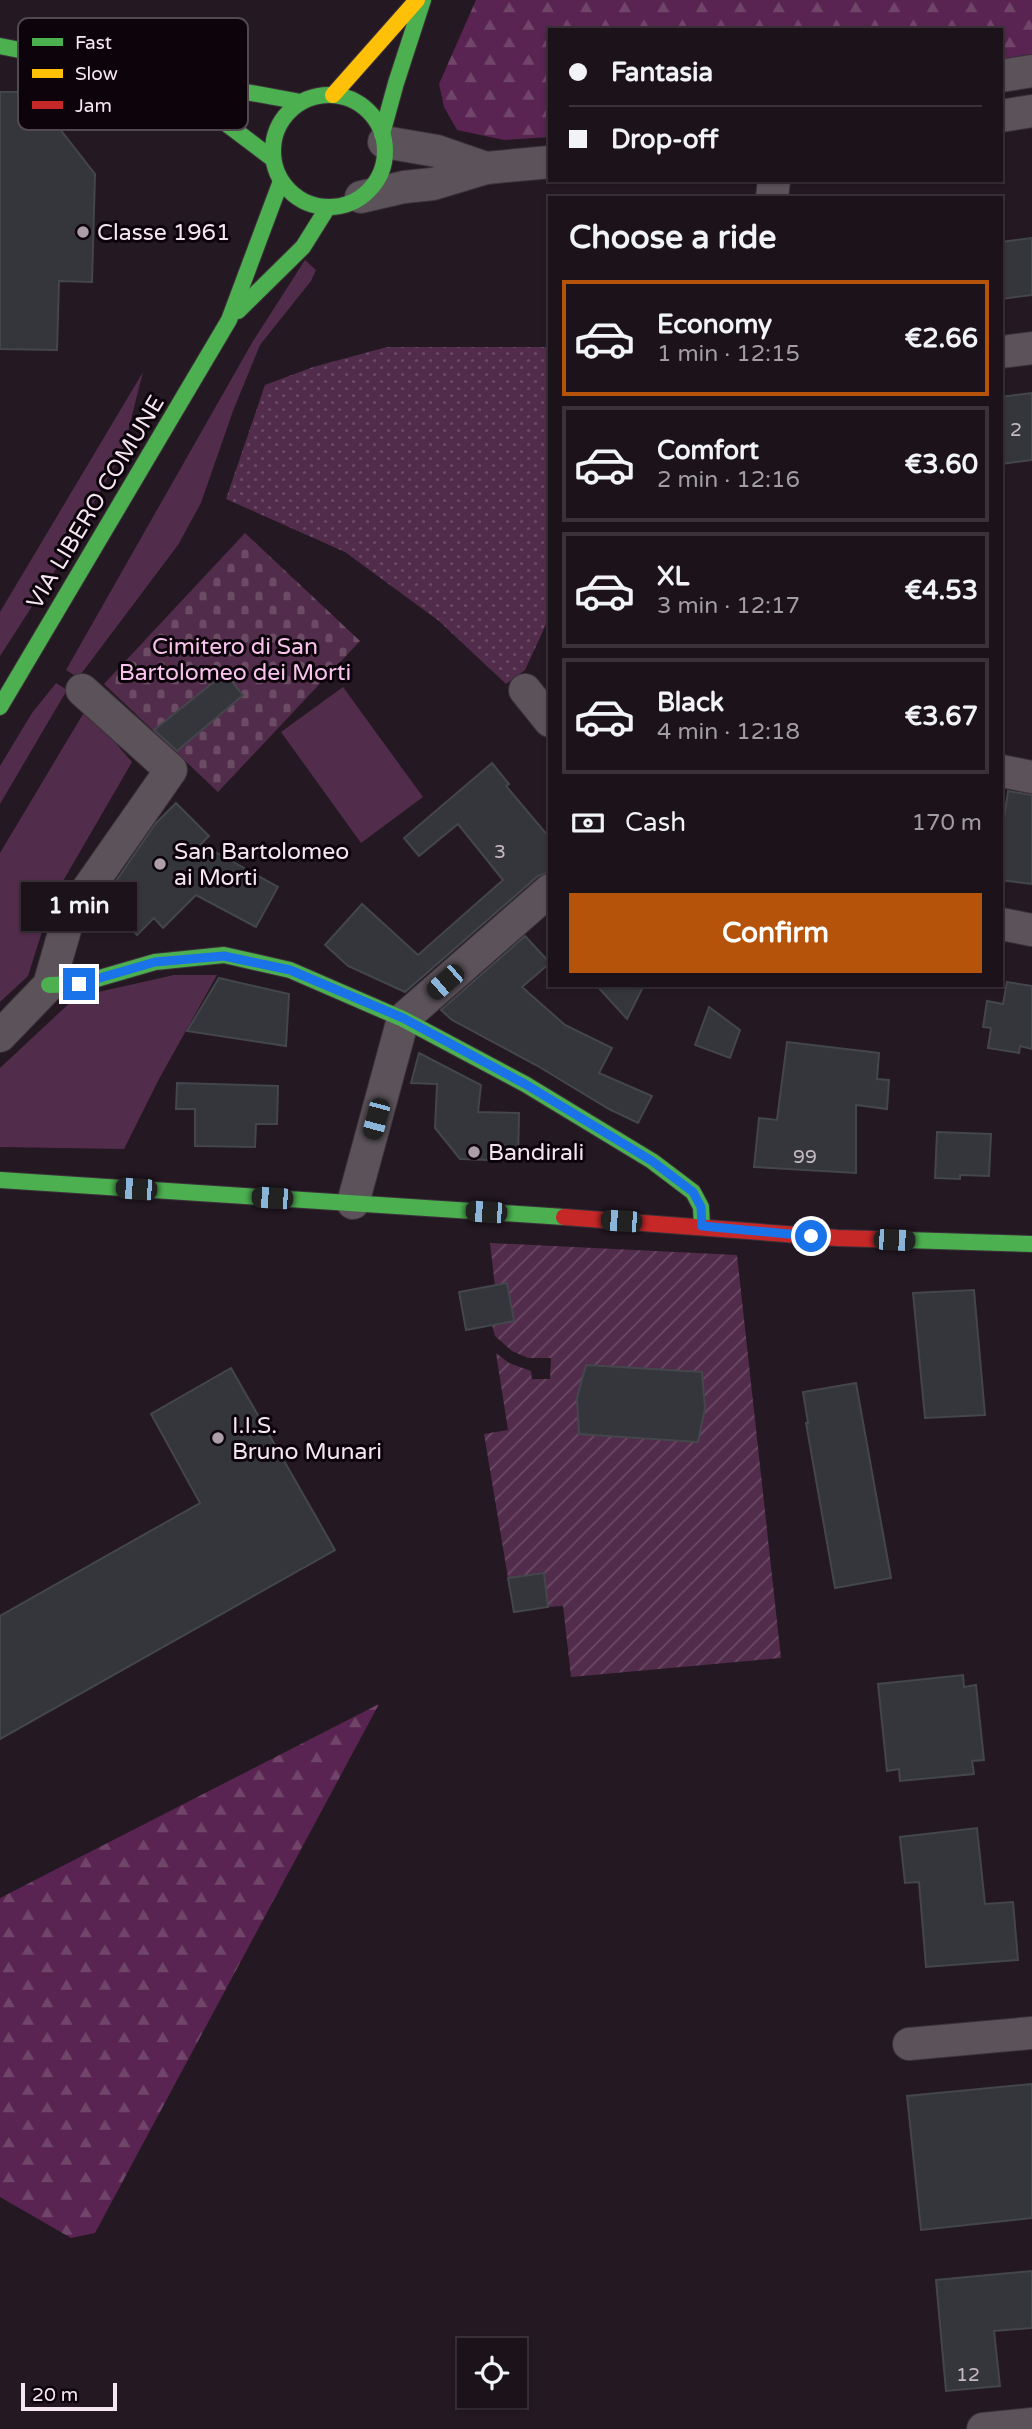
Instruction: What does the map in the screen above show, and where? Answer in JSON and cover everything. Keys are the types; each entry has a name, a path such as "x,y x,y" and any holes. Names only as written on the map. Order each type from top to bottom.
{"main road":[{"path":"333,95 417,0"},
{"path":"383,138 391,94 423,0"},
{"path":"0,46 18,50"},
{"path":"248,92 301,102"},
{"path":"333,95 349,99 363,107 375,119 383,138 385,152 382,169 374,185 361,197 345,205 328,207 301,200 290,192 281,181 273,159 278,126 288,112 301,102 317,96 333,95"},
{"path":"235,130 273,159"},
{"name":"VIA LIBERO COMUNE","path":"0,707 229,320 281,181"},
{"name":"VIA LIBERO COMUNE","path":"229,320 303,247 328,207"},
{"path":"49,985 79,984 155,962 224,956 290,970 403,1018 525,1084 652,1161 693,1192 701,1207 702,1226"},
{"path":"0,1180 702,1226 838,1238 1032,1244"}],"street":[{"path":"1003,76 1032,71"},
{"path":"1003,116 1032,111"},
{"path":"383,138 436,150 486,168"},
{"path":"361,197 404,187 433,184 486,168 548,162"},
{"path":"1003,352 1032,348"},
{"path":"0,1036 49,985 69,916 171,770 82,690"},
{"path":"525,690 548,719"},
{"path":"1003,771 1032,777"},
{"path":"353,1203 403,1018 548,892"},
{"path":"1003,924 1032,930"},
{"path":"909,2044 1032,2033"},
{"path":"983,2429 1032,2424"}],"green space":[{"path":"476,0 1032,0 1032,54 1003,59 1003,28 548,28 548,137 504,140 457,130 444,107 439,84"},
{"path":"305,260 316,270 311,281 260,345 233,411 201,503 178,545 78,678 66,670 253,341"},
{"path":"387,347 548,347 548,620 525,670 506,684 439,621 345,552 226,499 265,385 313,367"},
{"path":"143,372 123,451 53,574 0,656 0,612"},
{"name":"Cimitero di San Bartolomeo dei Morti","path":"245,533 360,641 218,792 104,684"},
{"path":"56,683 67,690 0,804 0,766 32,713"},
{"path":"343,687 423,797 361,843 281,732"},
{"path":"86,709 132,762 52,900 28,976 0,1002 0,853"},
{"path":"174,975 217,975 159,1079 124,1149 0,1147 0,1068 76,997"},
{"path":"490,1243 737,1255 781,1658 571,1677 563,1606 548,1607 544,1573 508,1578 484,1434 508,1430 496,1353 509,1363 531,1371 532,1379 550,1379 551,1358 528,1358 512,1351 495,1336 492,1325 495,1286","holes":["586,1365 701,1372 705,1408 698,1441 579,1434 577,1398"]},
{"path":"379,1704 95,2233 71,2238 0,2197 0,1898"}],"building":[{"path":"0,92 18,92 18,130 61,130 95,174 92,282 59,281 57,350 0,349"},
{"path":"1032,238 1032,295 1003,299 1003,242"},
{"path":"1032,393 1032,460 1003,464 1003,397"},
{"path":"225,673 243,695 177,751 154,730"},
{"path":"492,763 509,784 506,786 548,836 548,873 538,876 405,992 348,966 325,945 362,904 418,955 503,880 458,824 419,856 404,838"},
{"path":"1008,791 1032,795 1032,884 1003,880 1003,826"},
{"name":"San Bartolomeo ai Morti","path":"176,803 209,836 201,844 278,887 256,927 196,895 163,928 154,918 137,935 104,901 115,890 112,887 156,823"},
{"path":"525,936 548,961 548,965 522,987 565,1025 612,1048 599,1073 652,1096 638,1123 452,1020 441,1010"},
{"path":"219,978 289,994 286,1046 187,1031"},
{"path":"1007,982 1032,986 1032,1049 1020,1046 1019,1053 988,1048 991,1028 983,1027 987,1001 1003,1004"},
{"path":"598,987 643,987 627,1019"},
{"path":"709,1007 740,1030 730,1058 695,1045"},
{"path":"787,1042 879,1053 877,1079 889,1080 887,1109 856,1105 856,1173 754,1167 759,1118 777,1120"},
{"path":"419,1053 481,1085 478,1112 519,1113 518,1161 460,1159 435,1128 437,1084 411,1083"},
{"path":"177,1083 278,1086 277,1124 256,1124 255,1147 195,1146 195,1109 176,1109"},
{"path":"937,1132 991,1134 989,1176 935,1178"},
{"path":"507,1283 514,1321 466,1330 459,1292"},
{"path":"974,1290 985,1415 925,1418 913,1293"},
{"path":"586,1365 702,1372 705,1408 698,1442 579,1434 577,1398"},
{"path":"231,1368 335,1550 0,1739 0,1616 200,1503 151,1414"},
{"path":"856,1383 891,1578 835,1588 803,1392"},
{"path":"544,1573 548,1607 514,1612 508,1578"},
{"path":"963,1675 964,1687 976,1685 984,1760 972,1761 974,1774 900,1781 899,1769 887,1771 878,1684"},
{"path":"977,1828 985,1904 1013,1902 1018,1960 926,1967 919,1882 905,1883 900,1837"},
{"path":"1032,2084 1032,2218 921,2230 907,2096"},
{"path":"1032,2271 1032,2328 994,2331 1000,2386 946,2391 936,2280"}],"traffic: fast":[{"path":"382,134 423,0"},
{"path":"0,46 18,50"},
{"path":"248,92 301,102"},
{"path":"329,95 350,100 368,112 380,130 385,151 380,172 368,190 350,202 329,207 308,202 290,190 278,172 273,151 278,130 290,112 308,100 329,95"},
{"path":"235,130 273,159"},
{"path":"0,707 229,320 281,181"},
{"path":"238,311 303,247 328,207"},
{"path":"49,985 79,984 155,962 224,955 290,970 403,1019 525,1084 652,1161 693,1192 701,1207 702,1226"},
{"path":"0,1180 564,1217"},
{"path":"905,1240 1032,1244"}],"traffic: slow":[{"path":"333,95 417,0"}],"traffic: jam":[{"path":"564,1217 838,1238 905,1240"}],"place":[{"name":"Classe 1961","path":"83,232"},
{"name":"San Bartolomeo ai Morti","path":"160,864"},
{"name":"Bandirali","path":"474,1152"},
{"name":"I.I.S. Bruno Munari","path":"218,1438"}],"route":[{"path":"79,984 155,962 224,956 290,970 403,1018 525,1084 652,1161 693,1192 701,1207 702,1226 811,1236"}]}
